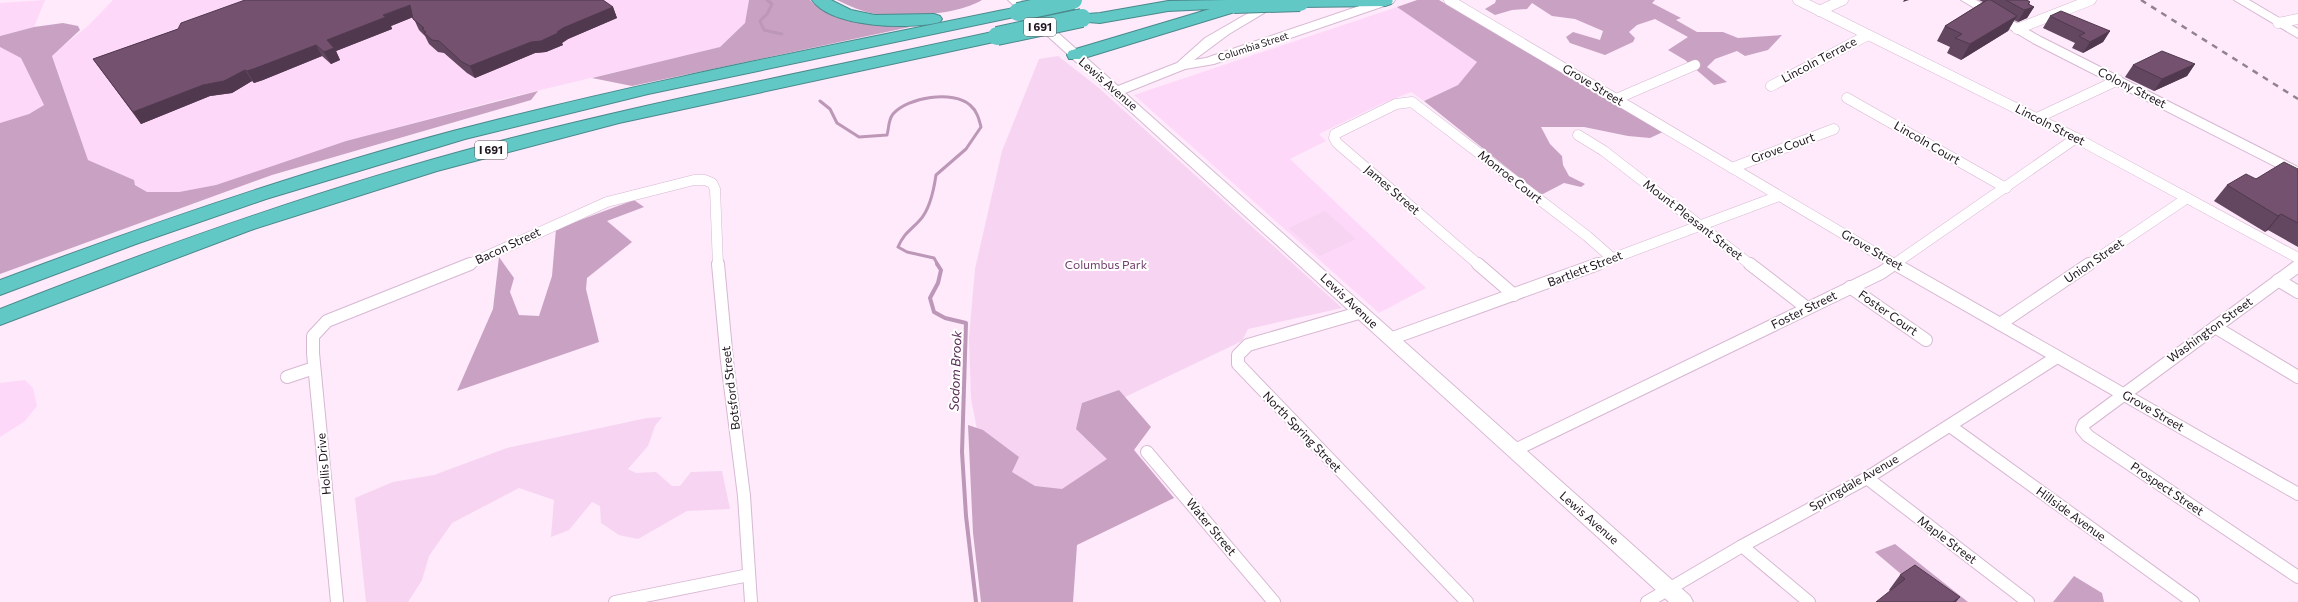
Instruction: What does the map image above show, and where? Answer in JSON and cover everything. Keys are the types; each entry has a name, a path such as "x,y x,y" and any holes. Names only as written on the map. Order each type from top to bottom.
{"highway":[{"path":"820,0 843,12 880,19 978,17"},
{"name":"I 691","path":"0,288 128,239 221,207 462,135 602,100 978,17 1016,6 1073,0"},
{"name":"I 691","path":"0,317 255,221 440,164 632,115 1162,0"},
{"path":"1075,55 1258,0"},
{"path":"1087,17 1168,6 1387,1"}],"main road":[{"path":"1182,66 1191,56 1240,23 1264,8 1282,0"},
{"name":"Colony Street","path":"1967,0 2017,29 2298,174"},
{"path":"2240,0 2298,34"},
{"name":"Columbia Street","path":"1117,91 1182,66 1209,61 1387,1"},
{"name":"Lewis Avenue","path":"1016,6 1117,91 1203,171 1362,312 1513,451 1683,602"}],"street":[{"name":"Grove Street","path":"1449,0 1895,264 2298,494"},
{"name":"Lincoln Street","path":"1798,0 2076,138 2298,258"},
{"path":"1819,11 1843,0"},
{"path":"2069,0 2078,5"},
{"path":"2017,29 2091,0"},
{"path":"2278,23 2298,19"},
{"name":"Lincoln Terrace","path":"1771,86 1868,34"},
{"path":"1616,99 1695,65"},
{"path":"2036,118 2118,80"},
{"name":"Lincoln Court","path":"1847,98 2006,188"},
{"name":"Monroe Court","path":"1405,102 1419,106 1612,258"},
{"name":"James Street","path":"1405,102 1396,104 1339,130 1334,138 1514,296"},
{"name":"Grove Court","path":"1732,168 1834,129"},
{"name":"Mount Pleasant Street","path":"1578,135 1604,151 1807,308"},
{"name":"Foster Street","path":"1513,451 1895,264 2076,138"},
{"name":"Bacon Street","path":"317,328 327,321 469,264 550,226 607,202 683,182 705,180"},
{"name":"Botsford Street","path":"705,180 712,183 716,198 716,240 723,320 744,496 751,602"},
{"name":"Bartlett Street","path":"1390,339 1514,296 1779,196"},
{"name":"Union Street","path":"2000,324 2187,198"},
{"name":"Washington Street","path":"2123,394 2298,266"},
{"path":"2278,280 2298,292"},
{"name":"Foster Court","path":"1850,287 1926,340"},
{"name":"North Spring Street","path":"1362,312 1248,345 1237,354 1236,361 1240,368 1467,602"},
{"path":"2215,326 2298,377"},
{"name":"Hollis Drive","path":"317,328 312,336 314,368 337,602"},
{"name":"Springdale Avenue","path":"1647,602 1668,588 1722,559 1742,546 1867,478 2057,357"},
{"path":"287,377 314,368"},
{"name":"Prospect Street","path":"2123,394 2084,424 2082,429 2088,436 2298,577"},
{"name":"Hillside Avenue","path":"1950,426 2193,602"},
{"name":"Water Street","path":"1147,452 1274,602"},
{"name":"Maple Street","path":"1867,478 2028,602"},
{"path":"1742,546 1809,602"},
{"path":"615,602 750,575"}],"shaded area":[{"path":"45,0 34,27 0,36 0,3"},
{"path":"113,0 749,0 745,23 720,47 503,99 346,141 216,185 179,192 146,192 135,184 134,180 88,160 52,55 89,25"},
{"path":"749,0 810,0 820,9 843,19 870,24 910,27 632,86 592,78 720,47 745,23"},
{"path":"837,0 982,0 972,5 945,12 900,16 870,13"},
{"path":"1417,0 1439,0 1665,131 1650,138 1628,136 1584,127 1541,127 1550,144 1562,156 1563,165 1569,176 1585,184 1581,187 1564,183 1541,195 1424,101 1458,85 1477,62 1397,7"},
{"path":"1496,0 1655,0 1652,3 1681,18 1676,20 1697,32 1723,32 1738,38 1782,35 1768,50 1745,56 1737,51 1715,59 1707,67 1727,82 1714,85 1685,60 1668,50 1688,37 1655,19 1637,25 1629,32 1635,38 1633,42 1605,55 1570,43 1566,37 1573,32 1600,40 1603,31 1575,19 1552,16 1532,3 1527,9 1512,10 1495,15 1485,9 1495,3"},
{"path":"1397,7 1477,62 1458,85 1424,101 1411,92 1379,105 1319,134 1326,141 1290,159 1426,288 1379,313 1134,95"},
{"path":"63,23 78,26 80,30 52,56 88,160 134,180 135,185 147,192 179,192 216,185 346,141 538,91 531,100 272,175 0,274 0,123 29,114 44,105 21,58 0,47 0,36 34,27"},
{"path":"0,47 21,57 44,105 29,114 0,123"},
{"path":"634,200 644,207 607,221 632,242 587,278 586,289 599,342 457,391 493,309 499,257 514,278 510,292 519,315 539,316 552,276 556,229"},
{"path":"25,380 33,388 37,406 25,421 0,437 0,383"},
{"path":"1119,390 1151,427 1134,450 1174,498 1077,545 1073,602 981,602 973,533 968,425 983,430 1019,457 1012,472 1035,486 1062,489 1107,459 1076,429 1082,403"},
{"path":"1895,544 1968,602 1934,602 1875,552"},
{"path":"2074,576 2102,593 2104,602 2053,602"}],"green space":[{"name":"Columbus Park","path":"1058,56 1099,88 1342,308 1248,329 1242,341 1100,409 1174,498 987,537 985,472 971,398 969,338 975,269 1002,151 1039,59"},
{"path":"1325,211 1356,239 1320,256 1289,228"},
{"path":"662,417 655,426 648,446 628,469 636,473 656,472 672,486 680,486 691,472 722,471 730,509 687,511 638,539 619,535 601,523 600,506 592,502 569,530 551,537 554,500 519,488 452,523 429,556 422,580 408,602 366,602 355,498 393,482 434,475 507,448 647,418"}],"building":[{"path":"245,0 603,0 613,7 563,28 557,32 558,33 541,41 531,42 470,66 462,62 439,41 432,40 424,33 426,32 422,29 424,28 413,19 410,5 383,15 386,17 327,40 334,48 324,52 316,45 256,68 247,71 245,70 224,81 203,85 133,112 93,59 178,29 181,23"},
{"path":"1987,0 1991,0 2017,16 1970,44 1955,38 1962,34 1945,26"},
{"path":"2006,0 2027,0 2030,2 2028,4 2034,7 2024,10"},
{"path":"2061,11 2110,31 2090,42 2079,36 2085,33 2050,16"},
{"path":"2162,51 2195,64 2162,79 2133,65"},
{"path":"2284,162 2298,169 2298,223 2281,214 2278,216 2227,185 2246,174 2256,179"},
{"path":"1915,565 1960,597 1953,602 1876,602 1905,579 1900,575"}],"waterway":[{"name":"Sodom Brook","path":"767,0 772,4 767,14 760,21 764,30 782,34"},
{"name":"Sodom Brook","path":"820,101 830,109 837,123 859,137 887,135 891,116 900,108 919,100 942,97 953,98 963,100 974,110 981,127 966,149 936,175 929,205 920,220 905,235 898,247 907,252 934,258 938,265"},
{"name":"Sodom Brook","path":"937,264 941,270 938,283 930,298 934,312 945,318 966,323 962,452 966,516 976,602"}],"railway":[{"path":"2141,0 2298,99"}]}
